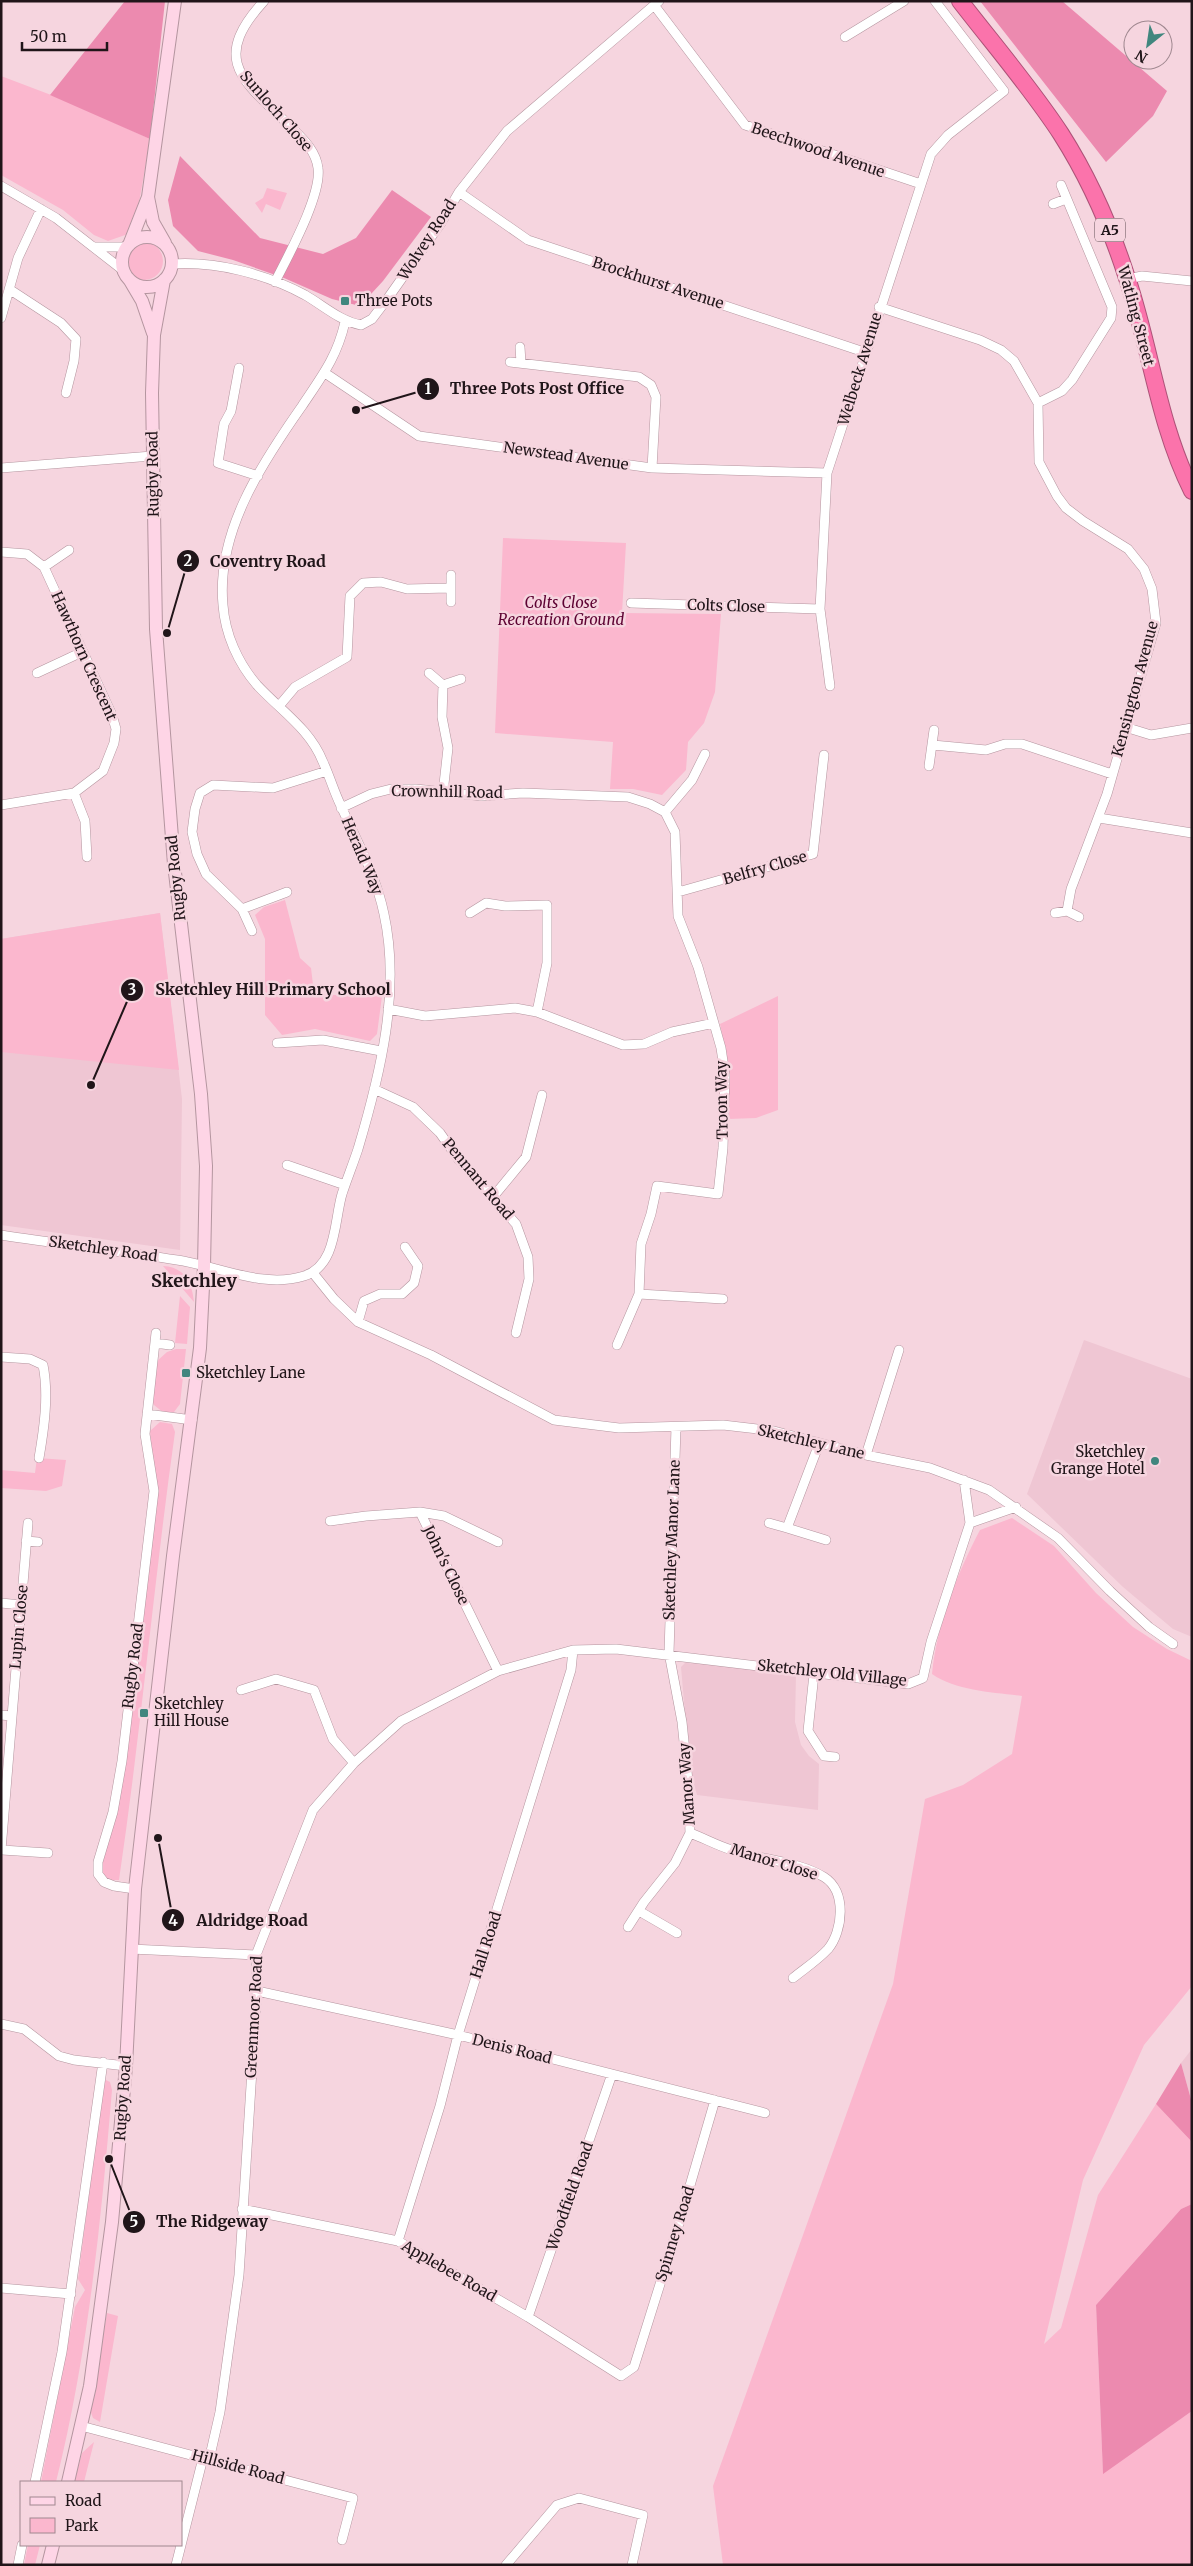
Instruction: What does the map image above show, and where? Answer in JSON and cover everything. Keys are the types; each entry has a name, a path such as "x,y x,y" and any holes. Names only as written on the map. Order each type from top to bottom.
{"highway":[{"name":"Watling Street","path":"960,1 1060,133 1083,172 1102,211 1128,278 1165,426 1192,491"}],"main road":[{"path":"148,197 153,222 171,254 172,264 164,280 147,286 137,284 127,275 123,259 148,197 175,1"},
{"path":"128,246 143,237 159,240 166,245"},
{"name":"Rugby Road","path":"127,275 142,301 154,336"},
{"name":"Rugby Road","path":"68,2481 90,2386 103,2298 126,2066 130,1949 135,1889 173,1556 200,1348 204,1266 206,1166 197,1055 172,844 156,629 152,456 154,336 164,280"},
{"path":"48,2565 53,2546"}],"street":[{"name":"Sunloch Close","path":"264,1 243,25 235,49 238,69 250,86 308,145 318,169 318,182 304,222 275,282"},
{"path":"845,36 904,1"},
{"name":"Welbeck Avenue","path":"830,686 820,609 827,474 931,154 948,135 1004,91 935,1"},
{"name":"Beechwood Avenue","path":"656,3 745,125 921,184"},
{"name":"Wolvey Road","path":"345,322 362,325 372,319 416,260 459,192 507,131 656,3"},
{"path":"1038,403 1062,391 1072,380 1111,318 1112,306 1061,185"},
{"path":"1,186 41,209 94,247 127,275"},
{"name":"Brockhurst Avenue","path":"459,192 528,240 867,353"},
{"path":"1053,204 1066,199"},
{"path":"1,318 18,258 41,209"},
{"path":"94,247 128,246"},
{"path":"172,264 228,268 275,282 324,306 345,322 339,347 325,373 281,437 258,476 218,463 220,440 224,424 231,411 239,368"},
{"path":"1128,278 1142,276 1192,280"},
{"path":"9,289 61,323 76,338 74,361 66,393"},
{"name":"Kensington Avenue","path":"880,307 980,340 1002,350 1014,361 1038,403 1039,462 1057,496 1066,508 1083,521 1128,549 1144,569 1152,589 1156,623 1099,818 1071,888 1067,911"},
{"path":"520,347 521,363"},
{"path":"510,362 639,377 651,385 656,397 652,468"},
{"name":"Newstead Avenue","path":"325,373 419,436 652,468 827,474"},
{"path":"1,468 152,456"},
{"name":"Herald Way","path":"258,476 232,532 223,574 223,606 226,626 242,665 256,684 310,738 327,771 341,808 370,868 384,912 389,956 388,1009 374,1089 360,1143 345,1185 327,1259 313,1273"},
{"path":"1,552 27,554 44,567 69,550"},
{"name":"Hawthorn Crescent","path":"1,805 74,793 103,771 114,743 116,729 112,715 44,567"},
{"path":"451,575 449,588 451,602"},
{"path":"279,706 295,687 347,657 350,596 363,583 380,582 407,589 449,588"},
{"name":"Colts Close","path":"631,603 820,609"},
{"path":"36,673 82,652"},
{"path":"429,673 443,684"},
{"path":"443,684 461,679"},
{"path":"443,684 442,717 448,748 443,793"},
{"path":"1125,727 1151,735 1192,728"},
{"path":"929,766 934,730"},
{"path":"933,745 986,750 1005,744 1022,744 1112,774"},
{"path":"665,812 692,780 705,754"},
{"name":"Belfry Close","path":"678,892 813,854 824,755"},
{"path":"252,931 242,909 206,874 197,854 192,832 195,808 200,793 212,785 273,788 327,771"},
{"name":"Crownhill Road","path":"341,808 371,794 391,789 416,789 482,796 523,793 628,797 650,804 665,812"},
{"path":"74,793 85,821 87,857"},
{"name":"Troon Way","path":"638,1294 641,1244 658,1186 718,1194 723,1148 724,1075 721,1048 698,966 678,916 675,832 665,812"},
{"path":"1099,818 1192,833"},
{"path":"242,909 287,892"},
{"path":"470,913 486,904 505,906 547,905 547,963 537,1012"},
{"path":"1055,913 1067,911 1079,917"},
{"path":"388,1009 424,1016 515,1008 537,1012 623,1044 644,1044 672,1032 714,1023"},
{"path":"277,1043 323,1040 382,1051"},
{"name":"Pennant Road","path":"374,1089 413,1107 440,1133 459,1160 516,1224 528,1257 529,1279 516,1332"},
{"path":"493,1197 526,1157 542,1095"},
{"path":"287,1165 345,1185"},
{"name":"Sketchley Road","path":"1,1235 180,1260 204,1266"},
{"path":"358,1322 364,1301 380,1294 402,1294 414,1283 418,1266 405,1247"},
{"path":"204,1266 270,1279 294,1278 313,1273"},
{"name":"Sketchley Lane","path":"313,1273 334,1299 358,1322 431,1355 554,1420 619,1428 723,1424 774,1431 866,1455 930,1468 989,1490 1058,1538 1148,1627 1173,1644"},
{"path":"617,1345 638,1294 723,1299"},
{"name":"Rugby Road","path":"135,1889 114,1886 104,1882 98,1874 98,1862 114,1812 122,1761 154,1491 146,1434 156,1333"},
{"path":"155,1343 170,1345"},
{"path":"866,1455 899,1350"},
{"path":"1,1357 30,1359 43,1365 46,1378 44,1430 39,1458"},
{"path":"147,1414 192,1420"},
{"name":"Sketchley Manor Lane","path":"669,1653 676,1427"},
{"path":"787,1528 820,1444"},
{"name":"Sketchley Old Village","path":"669,1653 814,1674 868,1678 908,1684 924,1678 931,1642 970,1523 964,1480"},
{"path":"970,1523 1016,1507"},
{"path":"420,1512 444,1516 498,1542"},
{"name":"John's Close","path":"330,1521 420,1512 498,1671"},
{"name":"Lupin Close","path":"2,1850 28,1522"},
{"path":"769,1524 826,1540"},
{"path":"26,1541 38,1542"},
{"path":"1,1603 21,1605"},
{"name":"Greenmoor Road","path":"182,2532 185,2516 206,2459 220,2412 232,2339 239,2275 257,1991 256,1955 313,1810 354,1762 401,1721 498,1671 573,1650 616,1649 669,1653"},
{"name":"Hall Road","path":"398,2240 440,2106 458,2035 571,1670 573,1650"},
{"name":"Manor Way","path":"628,1927 675,1863 690,1832 688,1781 682,1722 669,1653"},
{"path":"814,1674 808,1730 824,1756 835,1757"},
{"path":"241,1690 276,1679 314,1690 333,1739 354,1762"},
{"path":"1,1715 12,1716"},
{"name":"Manor Close","path":"690,1832 732,1850 805,1869 825,1878 836,1892 840,1910 840,1926 836,1938 827,1950 792,1978"},
{"path":"2,1850 48,1853"},
{"path":"639,1910 677,1933"},
{"path":"130,1949 256,1955"},
{"name":"Denis Road","path":"257,1991 458,2035 765,2113"},
{"path":"1,2024 24,2030 59,2056 74,2060 126,2066"},
{"path":"35,2481 62,2352 102,2062"},
{"name":"Woodfield Road","path":"528,2317 612,2074"},
{"name":"Spinney Road","path":"634,2367 715,2100"},
{"name":"Applebee Road","path":"242,2209 398,2240 528,2317 621,2376 634,2367"},
{"path":"1,2288 71,2294"},
{"name":"Hillside Road","path":"81,2426 353,2498 342,2540"},
{"path":"506,2565 557,2505 579,2498 643,2515 632,2565"},
{"path":"18,2565 22,2546"},
{"name":"Greenmoor Road","path":"176,2565 179,2546"}],"shaded area":[{"path":"125,1 165,1 150,139 50,95"},
{"path":"980,1 1062,1 1123,53 1123,70 1142,70 1167,91 1153,116 1106,162"},
{"path":"180,156 260,238 323,254 356,238 392,190 431,217 383,281 360,306 332,299 284,278 233,260 198,251 173,226 168,200"},
{"path":"160,913 182,1099 180,1250 1,1225 1,939"},
{"path":"1084,1340 1192,1379 1192,1637 1173,1629 1123,1587 1027,1494"},
{"path":"685,1663 745,1665 796,1674 795,1722 801,1745 809,1756 819,1764 818,1810 697,1795 690,1770 681,1667"},
{"path":"1192,2049 1192,2103 1181,2063"},
{"path":"1181,2063 1192,2103 1192,2142 1156,2104"},
{"path":"1192,2204 1192,2411 1103,2474 1096,2305 1181,2209"}],"green space":[{"path":"1,76 67,101 150,139 138,209 128,234 108,241 94,235 63,210 1,175"},
{"path":"267,188 287,193 280,210 266,204 262,213 255,203 263,198"},
{"path":"144,242 157,248 163,261 157,274 144,280 131,274 125,261 131,248"},
{"name":"Colts Close Recreation Ground","path":"503,538 626,543 622,613 721,614 715,692 704,723 688,742 686,770 662,795 633,789 610,789 613,742 495,733"},
{"path":"285,900 300,958 311,968 314,993 356,997 382,996 377,1034 370,1041 315,1029 282,1035 265,1015 265,939 255,915 264,907"},
{"path":"160,913 179,1070 1,1052 1,939"},
{"path":"778,996 778,1110 756,1118 728,1119 729,1068 720,1024"},
{"path":"163,1266 177,1269 186,1277 194,1302"},
{"path":"180,1296 190,1307 187,1344 175,1343"},
{"path":"176,1349 186,1349 180,1404 174,1412 164,1413 154,1405 152,1400 156,1362 167,1352"},
{"path":"160,1422 172,1424 175,1432 119,1880 109,1880 102,1874 101,1860 110,1838 156,1490 150,1431"},
{"path":"37,1458 66,1460 62,1486 46,1491 1,1488 1,1470 35,1473"},
{"path":"1012,1518 1054,1546 1096,1593 1133,1627 1167,1649 1192,1661 1192,1986 1144,2045 1083,2180 1044,2344 1061,2328 1098,2195 1156,2104 1192,2142 1192,2204 1181,2209 1096,2305 1103,2473 1192,2411 1192,2565 723,2565 713,2486 893,1984 925,1799 963,1785 1012,1754 1022,1696 964,1687 942,1680 932,1674 938,1637 949,1600 980,1530"},
{"path":"106,2080 110,2082 112,2090 98,2238 85,2337 77,2385 56,2481 41,2481 75,2307 85,2290 78,2279 103,2085"},
{"path":"107,2313 118,2316 100,2422 93,2418 90,2410"},
{"path":"94,2442 84,2481 74,2481 82,2453"},
{"path":"28,2546 40,2546 35,2565 24,2565"}],"place":[{"name":"Three Pots","path":"345,301"},
{"name":"Three Pots Post Office","path":"356,410"},
{"name":"Coventry Road","path":"167,633"},
{"name":"Sketchley Hill Primary School","path":"91,1085"},
{"name":"Sketchley Lane","path":"186,1373"},
{"name":"Sketchley Grange Hotel","path":"1155,1461"},
{"name":"Sketchley Hill House","path":"144,1713"},
{"name":"Aldridge Road","path":"158,1838"},
{"name":"The Ridgeway","path":"109,2159"}],"district":[{"name":"Sketchley","path":"194,1281"}]}
